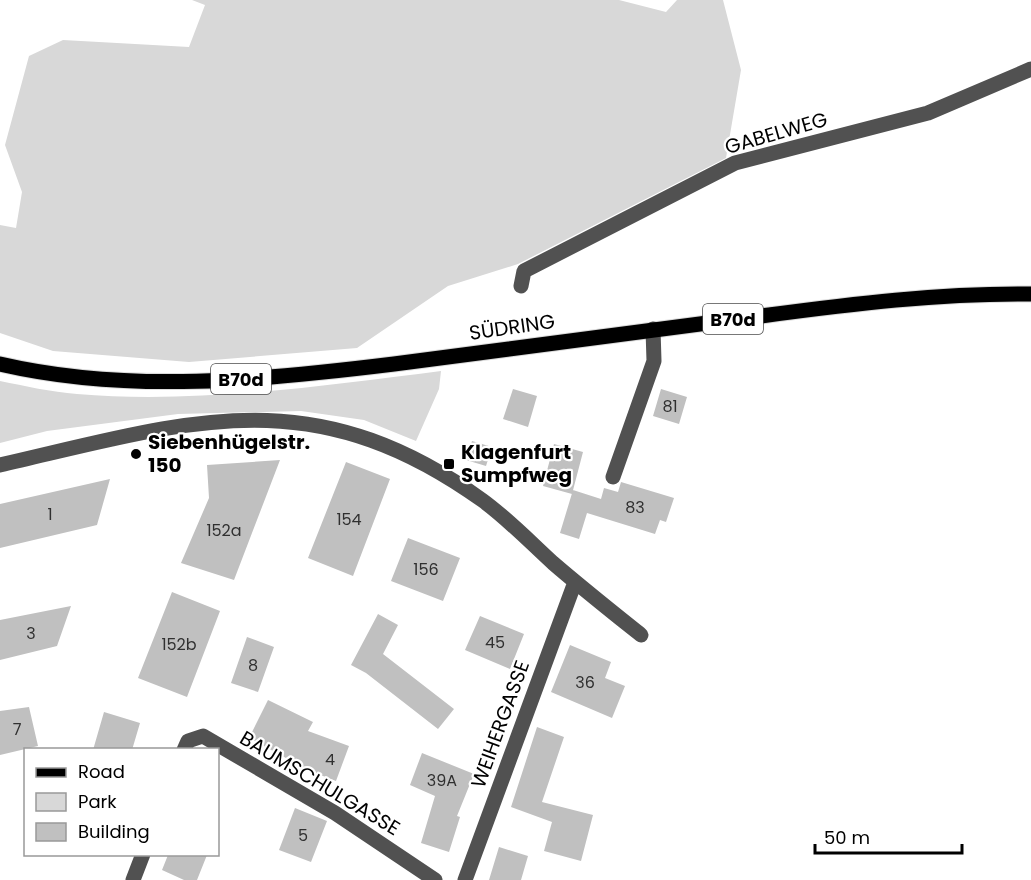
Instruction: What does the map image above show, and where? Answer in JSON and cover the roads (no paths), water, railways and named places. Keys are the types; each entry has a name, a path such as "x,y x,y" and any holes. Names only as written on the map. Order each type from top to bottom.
{"main road":[{"name":"SÜDRING","path":"0,364 42,374 125,382 220,380 330,372 439,359 906,297 1031,294"}],"street":[{"name":"GABELWEG","path":"521,286 524,271 735,163 928,113 1031,69"},
{"path":"613,477 654,361 653,329"},
{"path":"0,465 157,430 216,420 263,418 309,422 370,438 416,458 455,481 484,502 575,582 641,635"},
{"name":"WEIHERGASSE","path":"465,880 575,582"},
{"name":"BAUMSCHULGASSE","path":"185,748 188,741 203,736 335,813 435,880"},
{"path":"133,880 143,856"}],"place":[{"name":"Siebenhügelstr. 150","path":"136,454"},
{"name":"Klagenfurt Sumpfweg","path":"449,464"}]}
